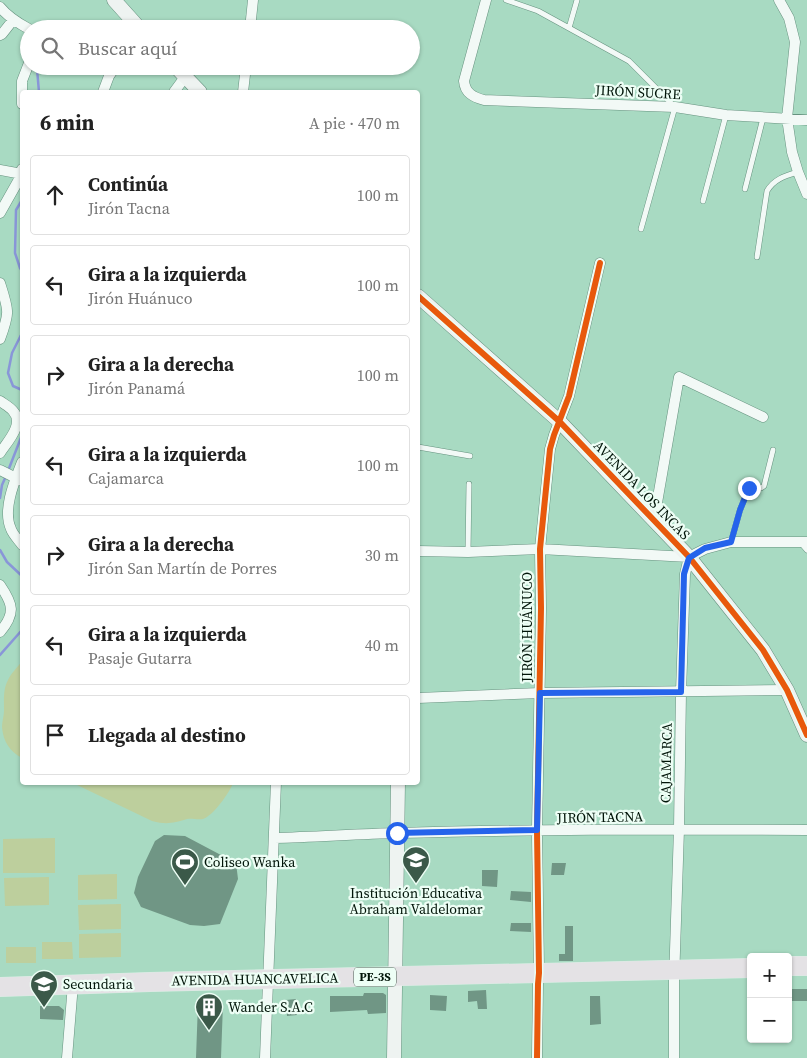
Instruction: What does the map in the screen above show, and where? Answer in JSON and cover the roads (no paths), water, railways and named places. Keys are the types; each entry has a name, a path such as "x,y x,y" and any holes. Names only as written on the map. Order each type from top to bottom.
{"highway":[{"path":"792,966 807,966"},
{"name":"AVENIDA HUANCAVELICA","path":"0,997 72,990 150,987 674,975 747,968"},
{"name":"AVENIDA HUANCAVELICA","path":"674,975 747,979"},
{"path":"792,978 807,978"},
{"name":"AVENIDA HUANCAVELICA","path":"0,987 72,990"}],"street":[{"path":"114,0 132,20"},
{"path":"251,20 253,0"},
{"name":"JIRÓN SUCRE","path":"486,0 464,82 464,88 476,98 484,100 675,107 726,115 807,120"},
{"path":"779,0 789,18 795,42 787,118 792,152 807,194"},
{"path":"0,7 4,13 20,24"},
{"path":"0,35 13,20"},
{"path":"22,90 24,75"},
{"path":"104,90 110,75"},
{"path":"243,90 245,75"},
{"path":"175,90 185,77 198,90"},
{"path":"0,170 20,172"},
{"path":"0,213 20,176"},
{"name":"JIRÓN HUÁNUCO","path":"537,1058 540,549 550,449 569,396 600,263"},
{"path":"0,284 8,314 0,339"},
{"name":"AVENIDA LOS INCAS","path":"420,298 560,422 689,558 763,650 787,690 807,735"},
{"path":"654,520 679,377 763,417"},
{"path":"0,401 13,411 17,424 16,429 0,453"},
{"path":"0,470 17,478 8,510 8,521 20,542"},
{"path":"420,551 468,552 540,549 689,558 705,548 731,542 805,545"},
{"name":"CAJAMARCA","path":"674,1058 674,975 684,574 689,558"},
{"path":"0,585 10,602 11,609 10,617 0,632"},
{"path":"420,698 540,693 787,690"},
{"path":"265,1058 276,785"},
{"path":"394,1058 398,785"},
{"name":"JIRÓN TACNA","path":"274,838 537,830 807,830"},
{"path":"67,1058 72,990"}],"lane":[{"path":"506,0 538,11 630,61 675,107 641,229"},
{"path":"569,28 577,0"},
{"path":"703,201 726,115"},
{"path":"745,189 763,117"},
{"path":"757,256 767,191 771,184 778,179 798,172"},
{"path":"420,447 470,456"},
{"path":"731,542 740,510 749,488 752,486 760,488 764,486 773,450"},
{"path":"468,552 469,484"}],"waterway":[{"path":"38,75 39,90"},
{"path":"20,203 16,210 15,253 20,268"},
{"path":"20,337 12,353 8,373 13,386 20,389"},
{"path":"8,471 20,440"},
{"path":"0,498 6,476"},
{"path":"0,550 7,562 20,574"},
{"path":"0,655 20,632"}],"place":[{"name":"Institución Educativa Abraham Valdelomar","path":"416,884"},
{"name":"Coliseo Wanka","path":"185,886"},
{"name":"Secundaria","path":"44,1008"},
{"name":"Wander S.A.C","path":"209,1031"}]}
